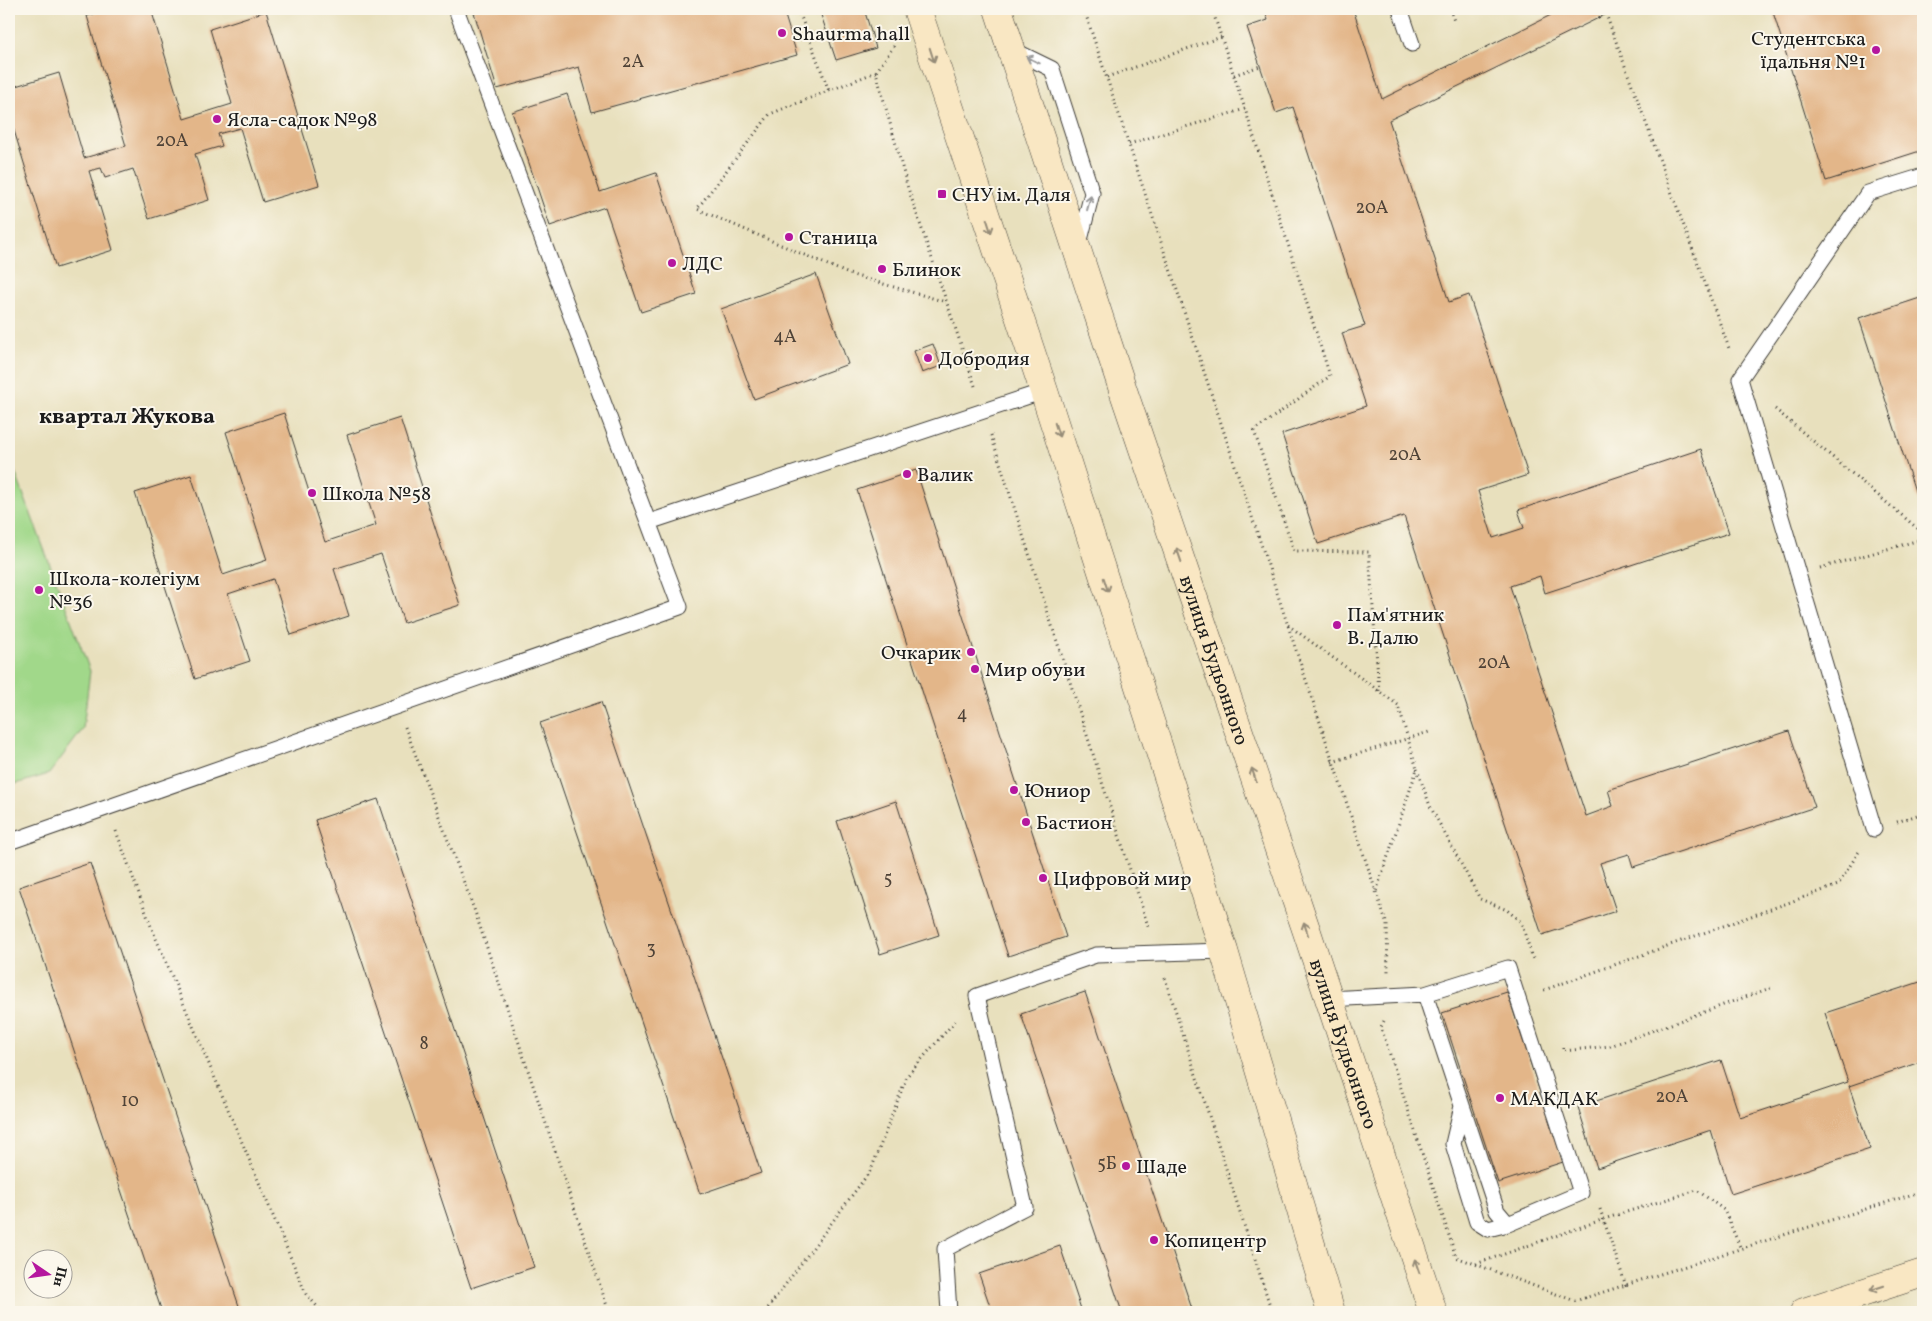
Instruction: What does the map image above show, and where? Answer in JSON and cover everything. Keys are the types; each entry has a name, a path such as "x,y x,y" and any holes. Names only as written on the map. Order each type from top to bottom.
{"main road":[{"path":"917,9 1044,391 1224,950 1331,1312"},
{"name":"вулиця Будьонного","path":"998,9 1128,406 1307,932 1433,1312"},
{"path":"1804,1312 1923,1273"}],"lane":[{"path":"9,842 680,606 456,9"},
{"path":"1400,9 1412,44"},
{"path":"1874,829 1740,379 1868,193 1923,176"},
{"path":"649,522 1044,391"},
{"path":"949,1312 945,1249 1025,1207 977,996 1096,955 1224,950"},
{"path":"1328,999 1424,994 1508,968 1581,1193 1508,1224 1488,1229 1477,1222 1453,1144 1462,1106"},
{"path":"1424,994 1497,1211 1508,1224"}],"path":[{"path":"798,9 829,91"},
{"path":"1084,9 1386,925 1391,1011 1381,1026 1456,1258 1575,1302 1923,1191"},
{"path":"1212,9 1330,376 1254,431 1294,551 1369,552 1379,691"},
{"path":"1450,9 1454,21"},
{"path":"1604,9 1740,379 1923,533"},
{"path":"1106,77 1221,37"},
{"path":"894,46 876,72 770,114 697,210 849,274 946,302"},
{"path":"1234,76 1260,66"},
{"path":"876,72 907,185 983,411 1272,1312"},
{"path":"1129,144 1244,109"},
{"path":"1798,574 1923,539"},
{"path":"1287,624 1398,705 1430,806 1480,899 1507,910 1521,922 1535,965"},
{"path":"397,706 474,909 609,1312"},
{"path":"1332,762 1429,732"},
{"path":"1376,893 1418,769"},
{"path":"107,808 152,928 306,1294 322,1312"},
{"path":"1544,990 1838,885 1874,829 1923,813"},
{"path":"1541,982 1546,999"},
{"path":"1561,1042 1564,1051 1610,1046 1773,986"},
{"path":"765,1312 871,1170 907,1076 977,996"},
{"path":"1475,1265 1604,1219 1698,1190 1724,1210 1741,1249"}],"green space":[{"name":"Школа-колегіум №36","path":"9,456 90,671 83,729 49,774 9,786"}],"building":[{"path":"109,9 151,9 184,119 232,104 210,29 266,11 319,185 263,202 240,128 218,134 222,146 195,154 209,200 149,219 133,169 105,178 101,168 89,171 113,250 56,268 9,114 9,88 59,73 84,158 126,146 87,16"},
{"path":"473,9 783,9 797,55 592,112 579,67 497,89"},
{"path":"819,9 864,9 876,48 836,60"},
{"path":"1264,9 1353,9 1382,99 1563,9 1617,9 1389,120 1449,302 1469,295 1528,475 1478,491 1493,538 1524,528 1518,510 1701,449 1729,533 1545,593 1540,576 1510,586 1586,816 1613,806 1608,790 1789,731 1815,807 1633,867 1629,854 1600,863 1616,911 1542,935 1404,516 1318,544 1282,434 1366,406 1342,333 1365,326 1293,107 1276,113 1247,27 1268,20"},
{"path":"1772,9 1923,9 1923,150 1826,181"},
{"path":"567,94 600,192 656,173 696,294 641,312 605,207 550,226 512,112"},
{"path":"816,274 848,364 754,399 721,309"},
{"path":"1923,297 1923,516 1859,318"},
{"path":"933,344 941,366 922,373 914,351"},
{"path":"284,413 325,542 376,525 347,435 400,418 460,605 404,623 381,554 334,569 349,616 291,635 273,579 228,594 250,661 195,679 135,493 191,475 223,575 267,560 226,432"},
{"path":"916,470 1066,937 1008,956 857,490"},
{"path":"601,702 761,1173 700,1194 540,723"},
{"path":"378,799 534,1267 471,1288 315,820"},
{"path":"896,801 939,935 880,954 837,821"},
{"path":"90,863 241,1312 162,1312 19,887"},
{"path":"1923,981 1923,1061 1849,1086 1870,1149 1731,1194 1711,1130 1597,1168 1578,1107 1721,1060 1740,1118 1848,1082 1825,1013"},
{"path":"1085,992 1193,1312 1122,1312 1021,1014"},
{"path":"1507,992 1563,1162 1498,1183 1442,1013"},
{"path":"1060,1246 1082,1312 992,1312 979,1274"}],"place":[{"name":"Shaurma hall","path":"782,33"},
{"name":"Студентська їдальня №1","path":"1876,50"},
{"name":"Ясла-садок №98","path":"217,119"},
{"name":"СНУ ім. Даля","path":"942,194"},
{"name":"Станица","path":"789,237"},
{"name":"ЛДС","path":"672,263"},
{"name":"Блинок","path":"882,269"},
{"name":"Добродия","path":"928,358"},
{"name":"Валик","path":"907,474"},
{"name":"Школа №58","path":"312,493"},
{"name":"Школа-колегіум №36","path":"39,590"},
{"name":"Пам'ятник В. Далю","path":"1337,625"},
{"name":"Очкарик","path":"971,652"},
{"name":"Мир обуви","path":"975,669"},
{"name":"Юниор","path":"1014,790"},
{"name":"Бастион","path":"1026,822"},
{"name":"Цифровой мир","path":"1043,878"},
{"name":"МАКДАК","path":"1500,1098"},
{"name":"Шаде","path":"1126,1166"},
{"name":"Копицентр","path":"1154,1240"}],"district":[{"name":"квартал Жукова","path":"127,415"}]}
